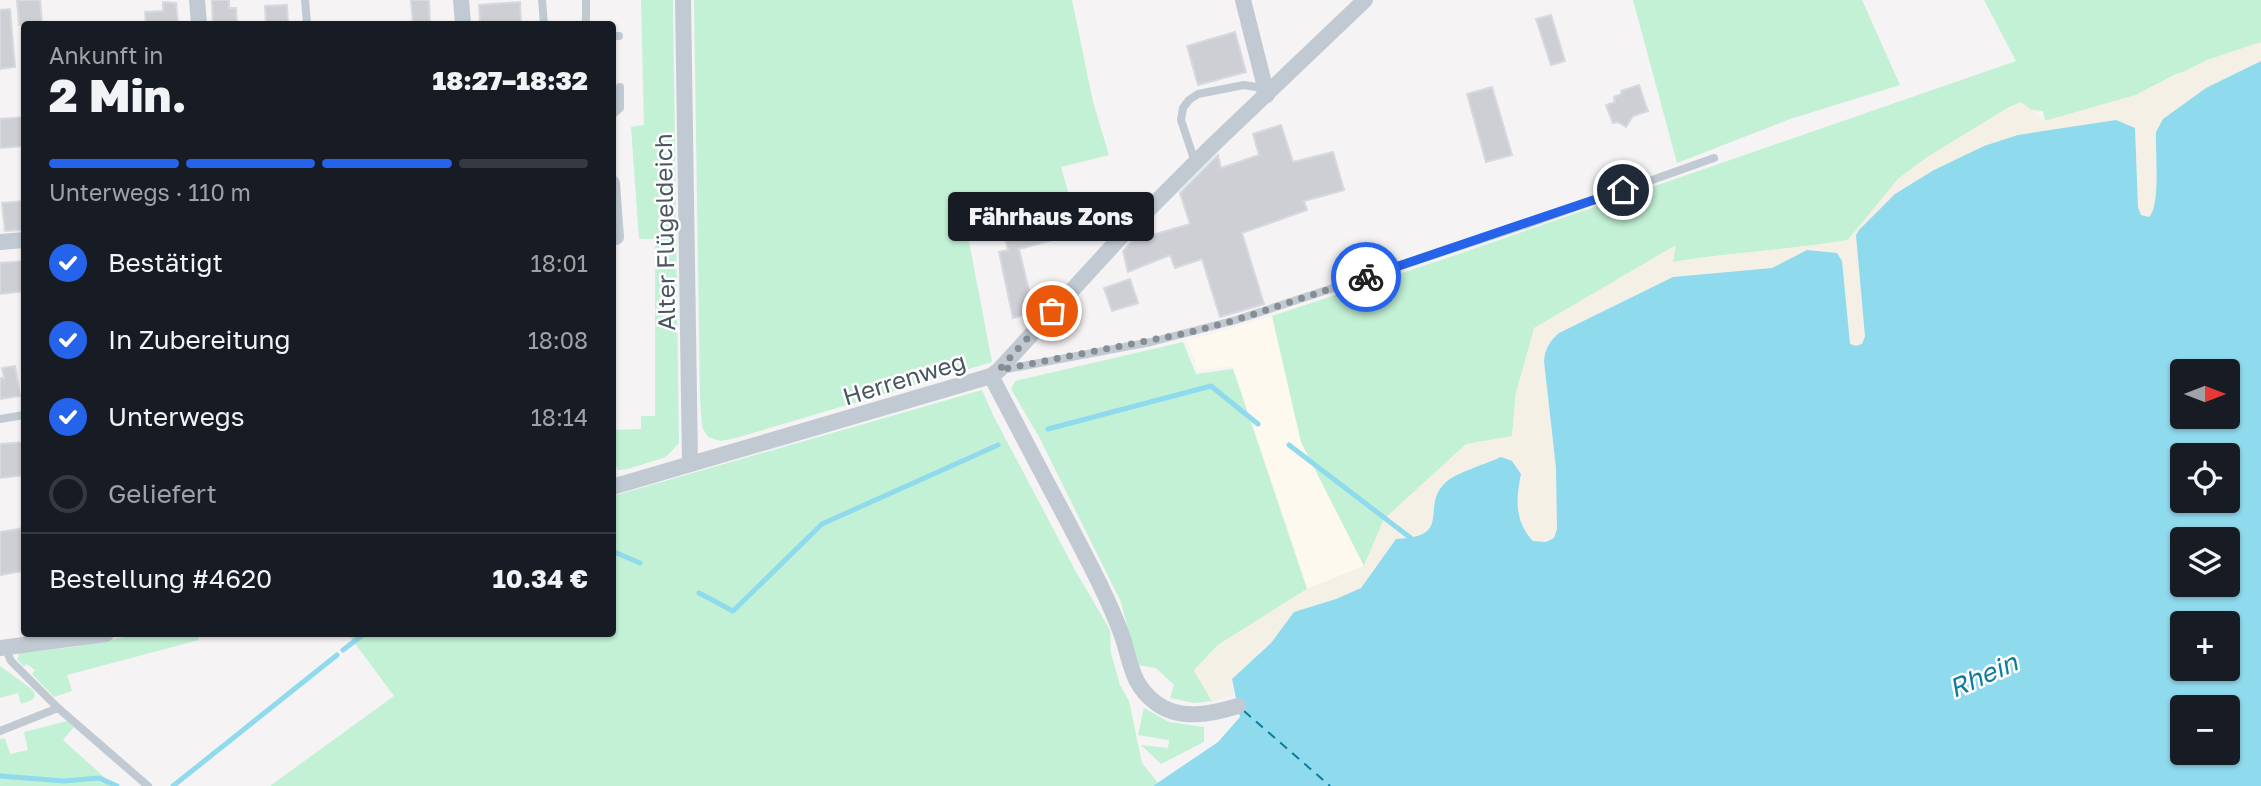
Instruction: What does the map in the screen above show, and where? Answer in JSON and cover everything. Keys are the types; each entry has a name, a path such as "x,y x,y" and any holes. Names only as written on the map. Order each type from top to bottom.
{"street":[{"path":"197,0 199,21"},
{"path":"461,0 463,21"},
{"name":"Alter Flügeldeich","path":"683,0 690,463"},
{"path":"1242,0 1267,95"},
{"name":"Herrenweg","path":"616,486 995,373 1118,240 1366,0"},
{"path":"0,242 21,240"},
{"path":"995,373 1104,592 1122,636 1131,672 1145,694 1164,708 1185,714 1212,714 1238,706"},
{"path":"2,648 84,637"}],"lane":[{"path":"305,0 307,21"},
{"path":"542,0 544,21"},
{"path":"586,0 586,21"},
{"path":"1195,163 1181,120 1183,108 1189,100 1198,94 1244,85 1255,87 1267,95"},
{"path":"616,112 620,108 620,88"},
{"path":"995,373 1150,342 1236,320 1528,224 1714,158"},
{"path":"1104,225 1118,240"},
{"path":"0,419 21,416"},
{"path":"2,648 11,661 58,708 148,786"},
{"path":"0,731 58,708"}],"shaded area":[{"path":"1272,316 1301,442 1364,566 1308,589 1233,366 1198,370 1187,341"}],"green space":[{"path":"641,0 673,0 679,443 666,457 618,470 616,430 641,429 641,416 655,416 655,239 639,239 631,127 644,125"},
{"path":"694,0 1072,0 1093,102 1109,155 1061,167 1069,195 965,220 992,362 736,438 720,441 708,437 702,427 700,400"},
{"path":"1633,0 1862,0 1900,85 1790,119 1677,163"},
{"path":"1984,0 2261,0 2261,48 2176,74 2136,95 2045,121 2043,111 2009,107 1926,158 1898,179 1848,240 1673,262 1675,246 1535,328 1516,393 1512,436 1384,519 1364,566 1301,442 1272,316 2016,61"},
{"path":"1183,342 1196,374 1233,369 1307,589 1218,645 1194,670 1212,701 1194,703 1170,698 1174,685 1156,668 1137,665 1121,602 1039,437 1011,389 1015,381"},
{"path":"982,390 1075,570 1110,630 1111,653 1120,685 1129,701 1142,763 1158,783 1154,786 270,786 394,696 350,637 616,637 616,495"},
{"path":"125,637 198,637 199,640 67,675 72,691 54,697 32,674 35,670 26,664 24,667 17,659 20,653"},
{"path":"0,666 33,690 35,696 32,700 21,704 18,693 0,698"},
{"path":"1144,708 1169,722 1204,727 1204,742 1161,764 1141,745 1168,748 1169,740 1138,735"},
{"path":"67,721 74,727 63,740 114,786 0,786 0,739 5,738 10,754 28,750 24,732"}],"sand":[{"path":"2261,42 2261,61 2206,88 2156,132 2156,190 2153,211 2149,217 2141,215 2138,207 2135,128 1895,194 1856,235 1865,336 1862,344 1850,344 1848,328 1826,252 1807,250 1772,268 1673,277 1559,333 1544,361 1556,468 1557,529 1554,538 1546,542 1532,541 1522,526 1518,509 1521,474 1436,496 1434,516 1428,529 1416,536 1396,539 1361,588 1294,612 1271,643 1232,679 1234,694 1212,701 1194,671 1218,645 1307,589 1364,566 1384,519 1466,444 1512,436 1516,393 1534,328 1676,245 1673,262 1848,240 1898,179 1926,158 2009,107 2021,102 2045,121 2136,95 2207,60"}],"water":[{"name":"Rhein","path":"2261,61 2261,786 1153,786 1218,742 1240,717 1232,679 1271,643 1294,612 1361,588 1396,539 1425,533 1431,526 1439,491 1451,478 1501,457 1512,461 1521,474 1518,509 1522,526 1533,541 1546,542 1554,538 1557,529 1556,468 1544,361 1548,345 1559,333 1673,277 1772,268 1807,250 1837,253 1842,261 1850,344 1862,344 1865,336 1856,235 1895,194 1934,170 1984,146 2018,135 2116,120 2135,128 2138,207 2141,215 2149,217 2153,211 2156,190 2156,132 2163,119 2206,88"}],"building":[{"path":"17,0 40,0 42,21 21,21 19,25"},
{"path":"212,0 229,0 229,8 236,8 237,21 213,21"},
{"path":"411,0 429,0 430,21 413,21"},
{"path":"163,2 176,3 178,21 146,21 145,12 163,11"},
{"path":"520,2 521,21 480,21 479,5"},
{"path":"287,5 288,21 266,21 265,6"},
{"path":"10,9 15,67 0,69 0,10"},
{"path":"1551,15 1565,61 1551,65 1536,19"},
{"path":"1235,32 1246,72 1198,85 1187,46"},
{"path":"1639,85 1648,111 1633,116 1626,127 1618,122 1613,123 1606,105 1615,102 1614,97 1622,94 1621,91"},
{"path":"1492,87 1512,155 1486,162 1467,94"},
{"path":"21,117 21,146 0,148 0,119"},
{"path":"1281,125 1293,162 1333,152 1344,190 1304,201 1307,210 1242,233 1264,304 1220,317 1202,259 1175,268 1170,255 1128,272 1123,251 1132,241 1190,224 1180,193 1218,155 1221,168 1259,155 1253,134"},
{"path":"21,201 21,230 5,231 2,203"},
{"path":"1055,217 1058,227 1065,226 1067,236 1019,249 1030,295 1044,291 1047,302 1038,312 1013,318 999,252 1008,250 1005,237 1037,231 1035,223"},
{"path":"21,261 21,291 0,294 0,263"},
{"path":"1130,279 1138,303 1112,311 1104,288"},
{"path":"15,366 20,396 0,399 0,378 4,378 2,368"},
{"path":"21,442 21,475 0,478 0,444"},
{"path":"21,528 21,572 0,575 0,532"}],"waterway":[{"path":"1048,429 1211,386 1258,424"},
{"path":"699,593 733,611 822,524 998,445"},
{"path":"1289,445 1415,544"},
{"path":"616,553 640,563"},
{"path":"343,650 360,637"},
{"path":"173,786 337,655"},
{"path":"0,776 64,781 99,778 117,786"}],"ferry route":[{"path":"1244,711 1330,786"}],"way so far":[{"path":"1052,311 999,370 1187,333 1236,320 1366,277"}],"place":[{"name":"Fährhaus Zons","path":"1052,311"}],"route":[{"path":"1366,277 1623,190"}]}
